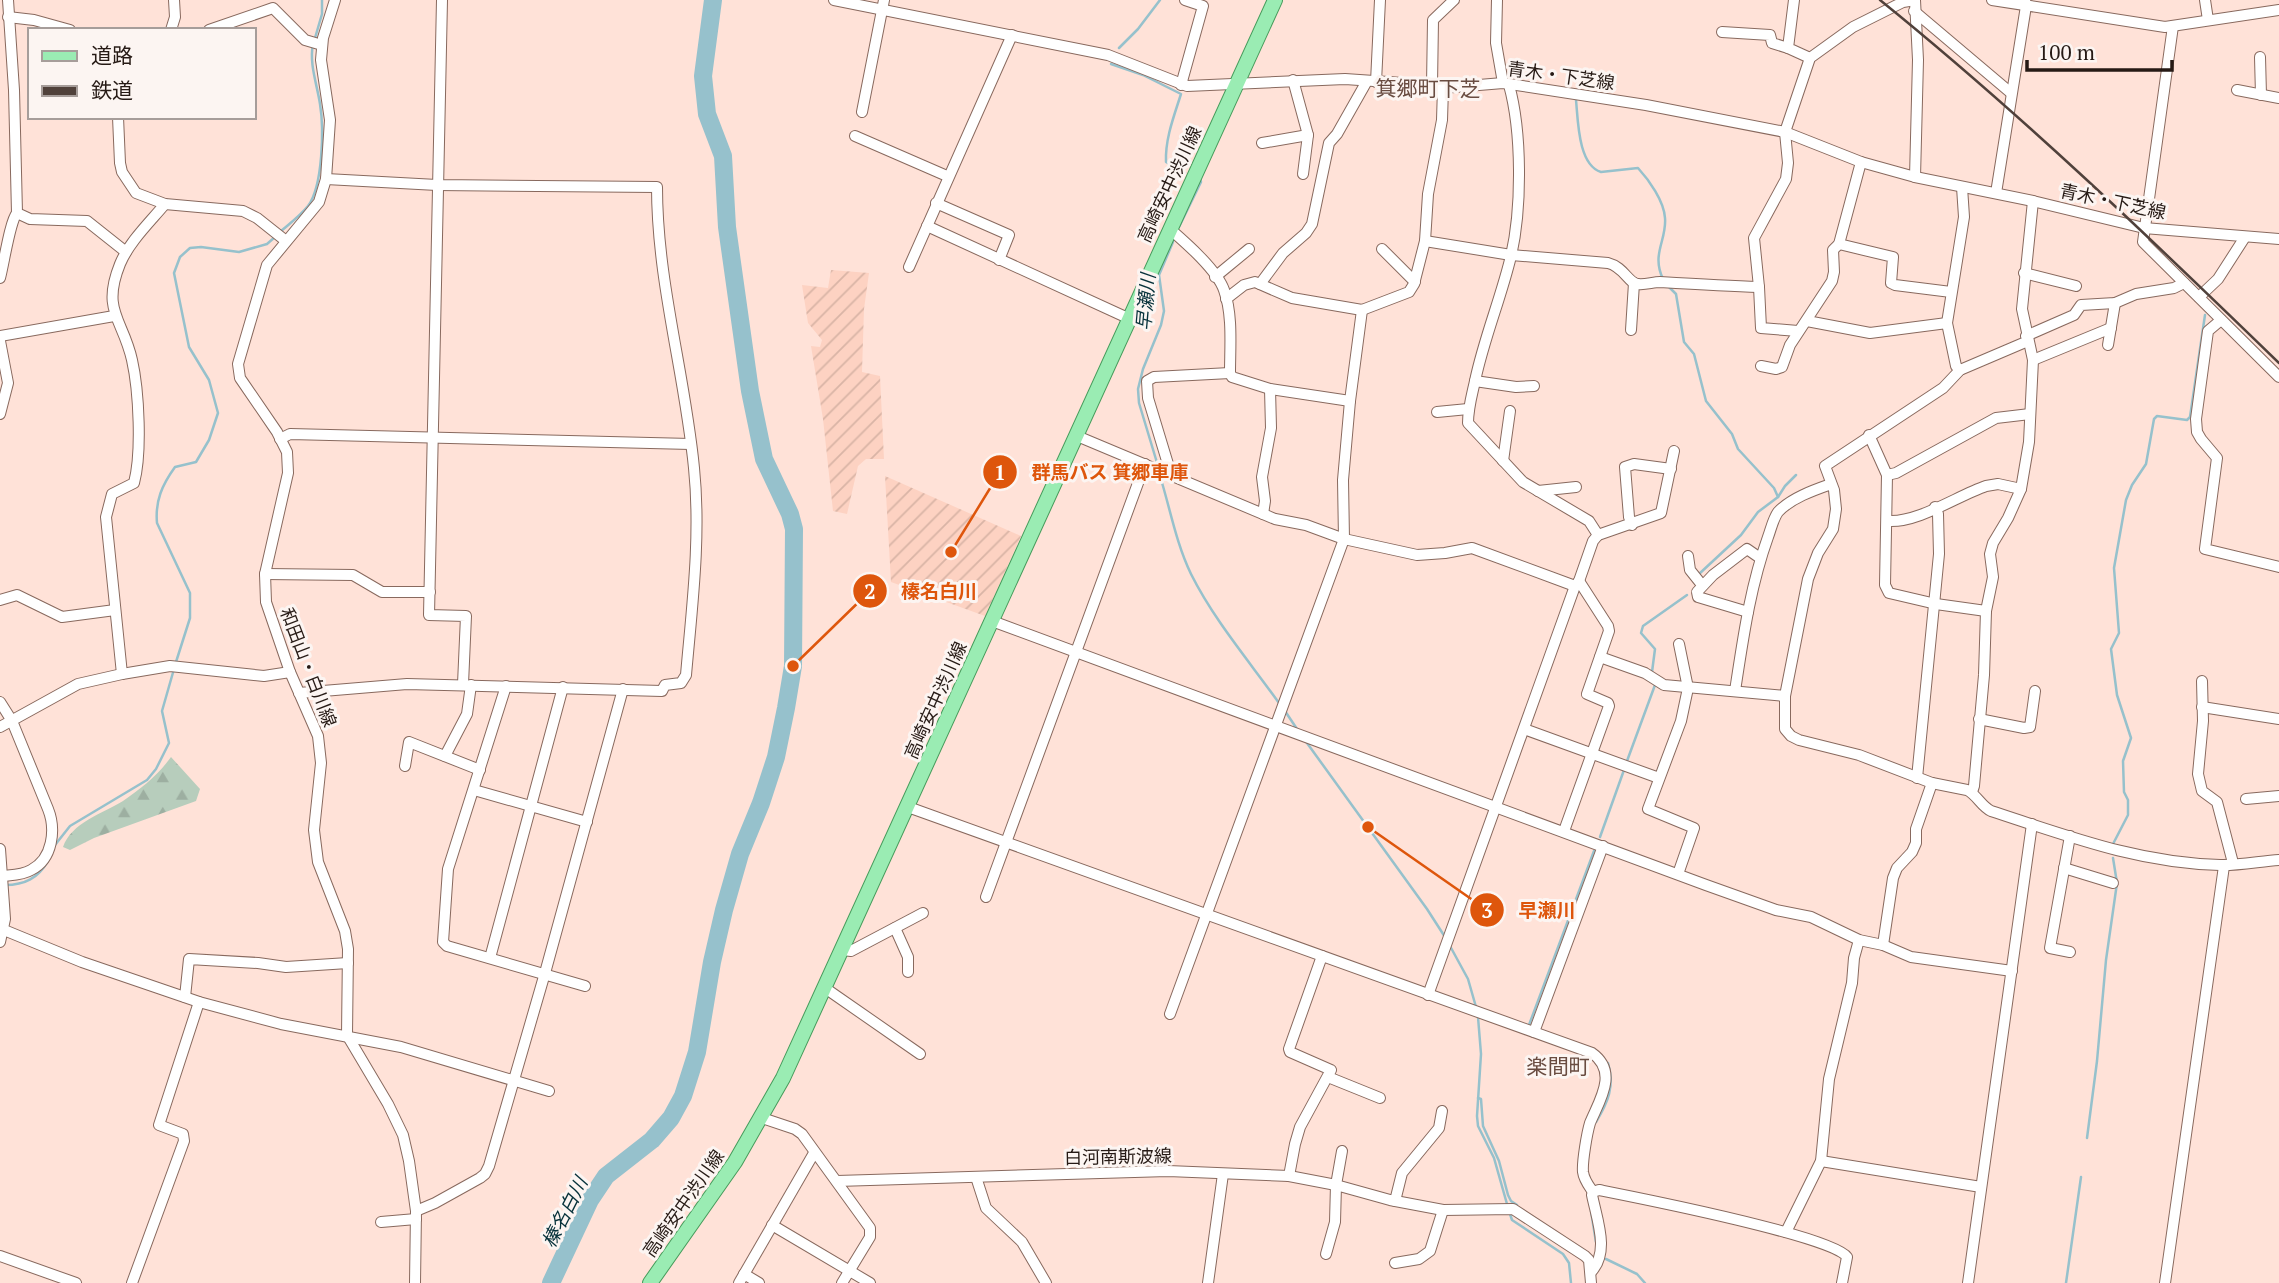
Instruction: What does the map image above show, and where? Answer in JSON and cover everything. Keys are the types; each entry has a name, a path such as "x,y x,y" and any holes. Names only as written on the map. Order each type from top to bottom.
{"main road":[{"name":"高崎安中渋川線","path":"650,1283 735,1162 762,1118 843,950 1275,0"}],"street":[{"path":"0,278 10,239 11,219 17,213 15,90 8,0"},
{"path":"172,28 175,17 174,0"},
{"name":"和田山・白川線","path":"335,0 321,45 330,120 326,179 319,202 280,236 267,265 238,364 240,378 287,452 288,473 265,574 266,602 290,672 318,736 321,763 314,830 318,862 345,931 348,948 347,1035"},
{"path":"442,0 429,615 466,616 467,685 467,714 445,756"},
{"name":"青木・下芝線","path":"834,0 883,5 1108,55 1181,85 1293,80 1438,87 1506,84 1646,105 1785,132 1861,162 1914,177 2033,201 2144,228 2279,239"},
{"path":"1181,85 1203,6 1185,0"},
{"path":"1260,284 1283,253 1306,233 1312,224 1329,144 1371,82 1380,0"},
{"path":"1226,299 1244,285 1255,282 1292,298 1362,310 1409,292 1415,282 1425,241 1428,194 1442,120 1433,20 1454,0"},
{"path":"1497,0 1496,43 1506,84 1514,103 1519,194 1511,255 1485,336 1468,409 1468,423 1522,482 1589,521 1598,535"},
{"path":"1788,48 1794,0"},
{"path":"1798,331 1761,328 1754,238 1786,179 1788,163 1785,132 1810,58 1853,27 1902,1 1915,0 1918,60 1914,177"},
{"path":"1992,0 2026,3 2165,27 2279,10"},
{"path":"2205,0 2208,19"},
{"path":"1902,1 2011,93"},
{"path":"1996,193 2026,3"},
{"path":"214,28 271,4 307,41 321,45"},
{"path":"862,112 883,5"},
{"path":"8,17 34,20 63,28"},
{"path":"2173,26 2143,242 2279,377"},
{"path":"1722,32 1770,34 1772,43 1810,58"},
{"path":"909,267 947,176 1012,35"},
{"path":"2260,57 2261,95"},
{"path":"1293,80 1308,135 1303,174"},
{"path":"2237,90 2279,98"},
{"path":"118,119 122,172 136,193 165,204 243,211 280,236"},
{"path":"1262,144 1308,135"},
{"path":"855,136 947,176"},
{"path":"1761,366 1776,369 1782,367 1798,331 1832,281 1833,250 1839,244 1861,162"},
{"path":"299,693 407,684 662,691 665,685 681,683 686,675 695,575 697,519 691,444 657,231 657,187 437,185 326,179"},
{"path":"1960,370 1956,366 1947,323 1964,217 1962,187"},
{"path":"1972,792 1984,675 1986,611 1993,577 1990,554 2021,489 2029,442 2033,360 2022,309 2033,201"},
{"path":"936,203 1009,235 999,260"},
{"path":"122,674 106,532 108,504 112,494 134,483 140,460 134,367 114,316 111,298 120,263 126,252 165,204"},
{"path":"17,213 30,219 87,221 126,252"},
{"path":"927,226 1130,319"},
{"path":"1170,229 1193,248 1224,289 1229,318 1230,373 1237,380 1270,389 1350,401"},
{"path":"2199,297 2218,279 2245,237"},
{"path":"1425,241 1511,255 1618,266 1634,283 1631,330"},
{"path":"1839,244 1893,257 1890,277 1891,283 1895,285 1951,292"},
{"path":"1215,277 1249,249"},
{"path":"1382,249 1415,282"},
{"path":"2025,273 2076,286"},
{"path":"1634,283 1759,287"},
{"path":"2184,283 2174,288 2136,293 2115,303 2081,305 2074,315 1960,370 1943,388 1825,466 1836,509 1833,528 1818,553 1808,579 1785,696 1785,729 1791,736 1859,755 1931,783 1972,792 1982,806 2032,824 2148,859 2229,864 2279,860"},
{"path":"2108,345 2115,303"},
{"path":"1170,1014 1344,539 1343,480 1362,310"},
{"path":"0,335 114,316"},
{"path":"2221,320 2208,331 2196,419 2197,432 2217,458 2205,549 2279,567"},
{"path":"1807,321 1870,333 1947,323"},
{"path":"2033,360 2110,328"},
{"path":"0,341 8,383 0,414"},
{"path":"1168,474 1148,397 1147,381 1154,377 1230,373"},
{"path":"1475,381 1516,387 1534,386"},
{"path":"1264,514 1262,477 1271,428 1270,389"},
{"path":"1437,412 1468,409"},
{"path":"1503,461 1510,411"},
{"path":"1887,475 1896,473 1996,418 2030,414"},
{"path":"280,439 290,434 691,444"},
{"path":"1869,435 1887,475 1886,589 1893,595 1986,611"},
{"path":"1077,436 1275,519 1306,525 1344,539 1417,555 1472,548 1577,583 1608,625 1609,631 1587,694 1608,703 1609,706 1564,831"},
{"path":"1428,995 1593,541 1598,535 1661,513 1674,451"},
{"path":"1632,525 1625,467 1634,464 1671,469"},
{"path":"986,897 1075,652 1147,465"},
{"path":"1735,691 1760,558 1779,512 1806,493 1830,484"},
{"path":"1888,521 1912,517 1986,486 2005,484 2021,489"},
{"path":"1538,491 1576,487"},
{"path":"1917,778 1940,554 1938,514 1935,508"},
{"path":"1748,612 1698,597 1697,592 1747,549 1760,558"},
{"path":"1688,556 1690,570 1702,585"},
{"path":"265,574 353,575 382,592 430,592"},
{"path":"0,600 17,596 62,617 115,610"},
{"path":"992,621 1278,722 1292,731 1776,910 1811,917 1860,940 1883,945 1911,957 2012,971"},
{"path":"1678,874 1693,828 1648,809 1681,721 1688,688 1679,644"},
{"path":"1600,657 1645,673 1664,685 1785,696"},
{"path":"0,727 78,684 122,674 170,666 264,676 290,672"},
{"path":"2165,1283 2229,864 2217,802 2202,791 2198,774 2202,681"},
{"path":"506,686 446,878 443,942 447,946 585,986"},
{"path":"490,958 563,687"},
{"path":"381,1222 416,1215 485,1174 545,973 623,689"},
{"path":"1979,719 2030,727 2035,691"},
{"path":"0,702 12,721 52,819 48,852 37,866 3,881"},
{"path":"2202,707 2279,719"},
{"path":"1524,729 1659,778"},
{"path":"405,766 409,742 480,770"},
{"path":"1883,945 1893,878 1897,868 1916,844 1916,829 1931,783"},
{"path":"474,790 587,822"},
{"path":"2246,799 2279,796"},
{"path":"908,807 1592,1053 1603,1066 1605,1089 1589,1127 1583,1172 1593,1192 1602,1253 1591,1278"},
{"path":"1968,1283 2032,824"},
{"path":"2070,836 2050,948 2070,953"},
{"path":"1534,1032 1602,846"},
{"path":"0,849 4,930 0,942"},
{"path":"2064,868 2113,883"},
{"path":"843,950 851,951 923,913"},
{"path":"895,928 908,957 908,972"},
{"path":"4,930 82,962 185,998 281,1024 401,1047 549,1091"},
{"path":"1786,1232 1821,1161 1829,1079 1860,940"},
{"path":"1289,1176 1300,1127 1331,1070 1290,1052 1289,1049 1322,956"},
{"path":"185,998 189,959 258,962 286,967 348,963"},
{"path":"825,988 920,1054"},
{"path":"132,1283 184,1141 183,1135 159,1125 199,1002"},
{"path":"347,1035 403,1135 416,1215 415,1283"},
{"path":"1328,1077 1380,1098"},
{"path":"1395,1201 1402,1173 1439,1128 1442,1111"},
{"path":"762,1118 802,1134 871,1232 842,1283"},
{"path":"1326,1254 1335,1222 1336,1185 1342,1151"},
{"path":"759,1283 741,1279 814,1153"},
{"path":"1821,1161 1981,1187"},
{"name":"白河南斯波線","path":"837,1181 1168,1171 1289,1176 1443,1210 1513,1209 1585,1256 1589,1260 1591,1278"},
{"path":"1208,1283 1223,1174"},
{"path":"976,1177 986,1208 1022,1242 1046,1283"},
{"path":"1593,1192 1598,1190 1654,1201 1786,1232 1844,1252 1847,1257 1842,1283"},
{"path":"1395,1263 1419,1259 1430,1251 1443,1210"},
{"path":"772,1226 870,1283"},
{"path":"0,1256 76,1283"}],"shaded area":[{"path":"831,270 869,273 864,309 862,372 880,376 884,459 866,459 858,466 847,514 833,511 823,419 811,346 820,347 822,340 808,323 802,285 828,288"},
{"path":"885,476 1021,536 985,616 891,582"}],"green space":[{"path":"171,757 200,789 196,801 94,838 70,850 63,847 80,825 137,791"}],"waterway":[{"path":"315,38 322,14 322,0"},
{"name":"榛名白川","path":"551,1283 590,1200 606,1176 652,1140 671,1118 683,1096 697,1052 724,910 740,854 776,757 793,666 794,529 790,514 764,459 750,391 727,227 723,156 707,114 703,76 713,0"},
{"name":"早瀬川","path":"1119,48 1138,29 1160,0"},
{"path":"280,232 308,206 317,185 322,127 313,66 313,44"},
{"name":"早瀬川","path":"1111,64 1143,75 1181,94 1168,136 1166,162 1185,173"},
{"path":"1576,100 1581,141 1593,168 1601,172 1638,168 1659,198 1665,218 1659,255 1663,279"},
{"name":"早瀬川","path":"1179,227 1201,182 1200,179"},
{"path":"176,662 190,618 190,593 157,523 158,500 175,467 196,462 209,440 218,413 209,380 189,347 174,273 180,257 190,248 239,252 267,244 275,237"},
{"name":"早瀬川","path":"1158,466 1139,403 1138,389 1161,325 1164,311 1159,275 1173,242"},
{"path":"1669,287 1676,294 1684,342 1694,354 1706,401 1732,434 1738,449 1774,488 1778,497"},
{"path":"2113,844 2128,815 2123,761 2131,738 2117,695 2111,649 2119,633 2114,568 2126,500 2146,464 2154,419 2157,416 2187,420 2190,417 2205,315"},
{"path":"1699,574 1741,535 1758,512 1778,497 1796,475"},
{"name":"早瀬川","path":"1160,476 1177,538 1191,574 1221,624 1279,703"},
{"path":"1652,672 1655,649 1641,633 1643,626 1687,595"},
{"path":"55,845 70,826 147,780 156,769 169,743 162,711 174,669"},
{"path":"1627,761 1655,685"},
{"name":"早瀬川","path":"1285,711 1297,729"},
{"name":"早瀬川","path":"1307,743 1445,937"},
{"path":"1600,837 1624,770"},
{"path":"1529,1025 1594,851"},
{"path":"2087,1138 2117,883 2113,858"},
{"path":"5,885 19,884 30,879 40,872 48,861"},
{"name":"早瀬川","path":"1450,946 1468,979 1476,1007"},
{"name":"早瀬川","path":"1478,1017 1481,1054 1478,1126 1494,1158 1507,1204"},
{"path":"1596,1122 1609,1094 1611,1079 1608,1063"},
{"name":"早瀬川","path":"1478,1098 1481,1099 1483,1126 1499,1161 1508,1195 1517,1205"},
{"path":"2066,1283 2081,1177"},
{"path":"1591,1211 1596,1242"},
{"name":"早瀬川","path":"1510,1214 1512,1220 1563,1254 1569,1263 1571,1283"},
{"path":"1606,1259 1637,1274 1645,1283"}],"railway":[{"path":"1880,0 2034,132 2279,363"}],"place":[{"name":"群馬バス 箕郷車庫","path":"951,552"},
{"name":"榛名白川","path":"793,666"},
{"name":"早瀬川","path":"1368,827"}],"district":[{"name":"箕郷町下芝","path":"1428,88"},
{"name":"楽間町","path":"1558,1066"}]}
